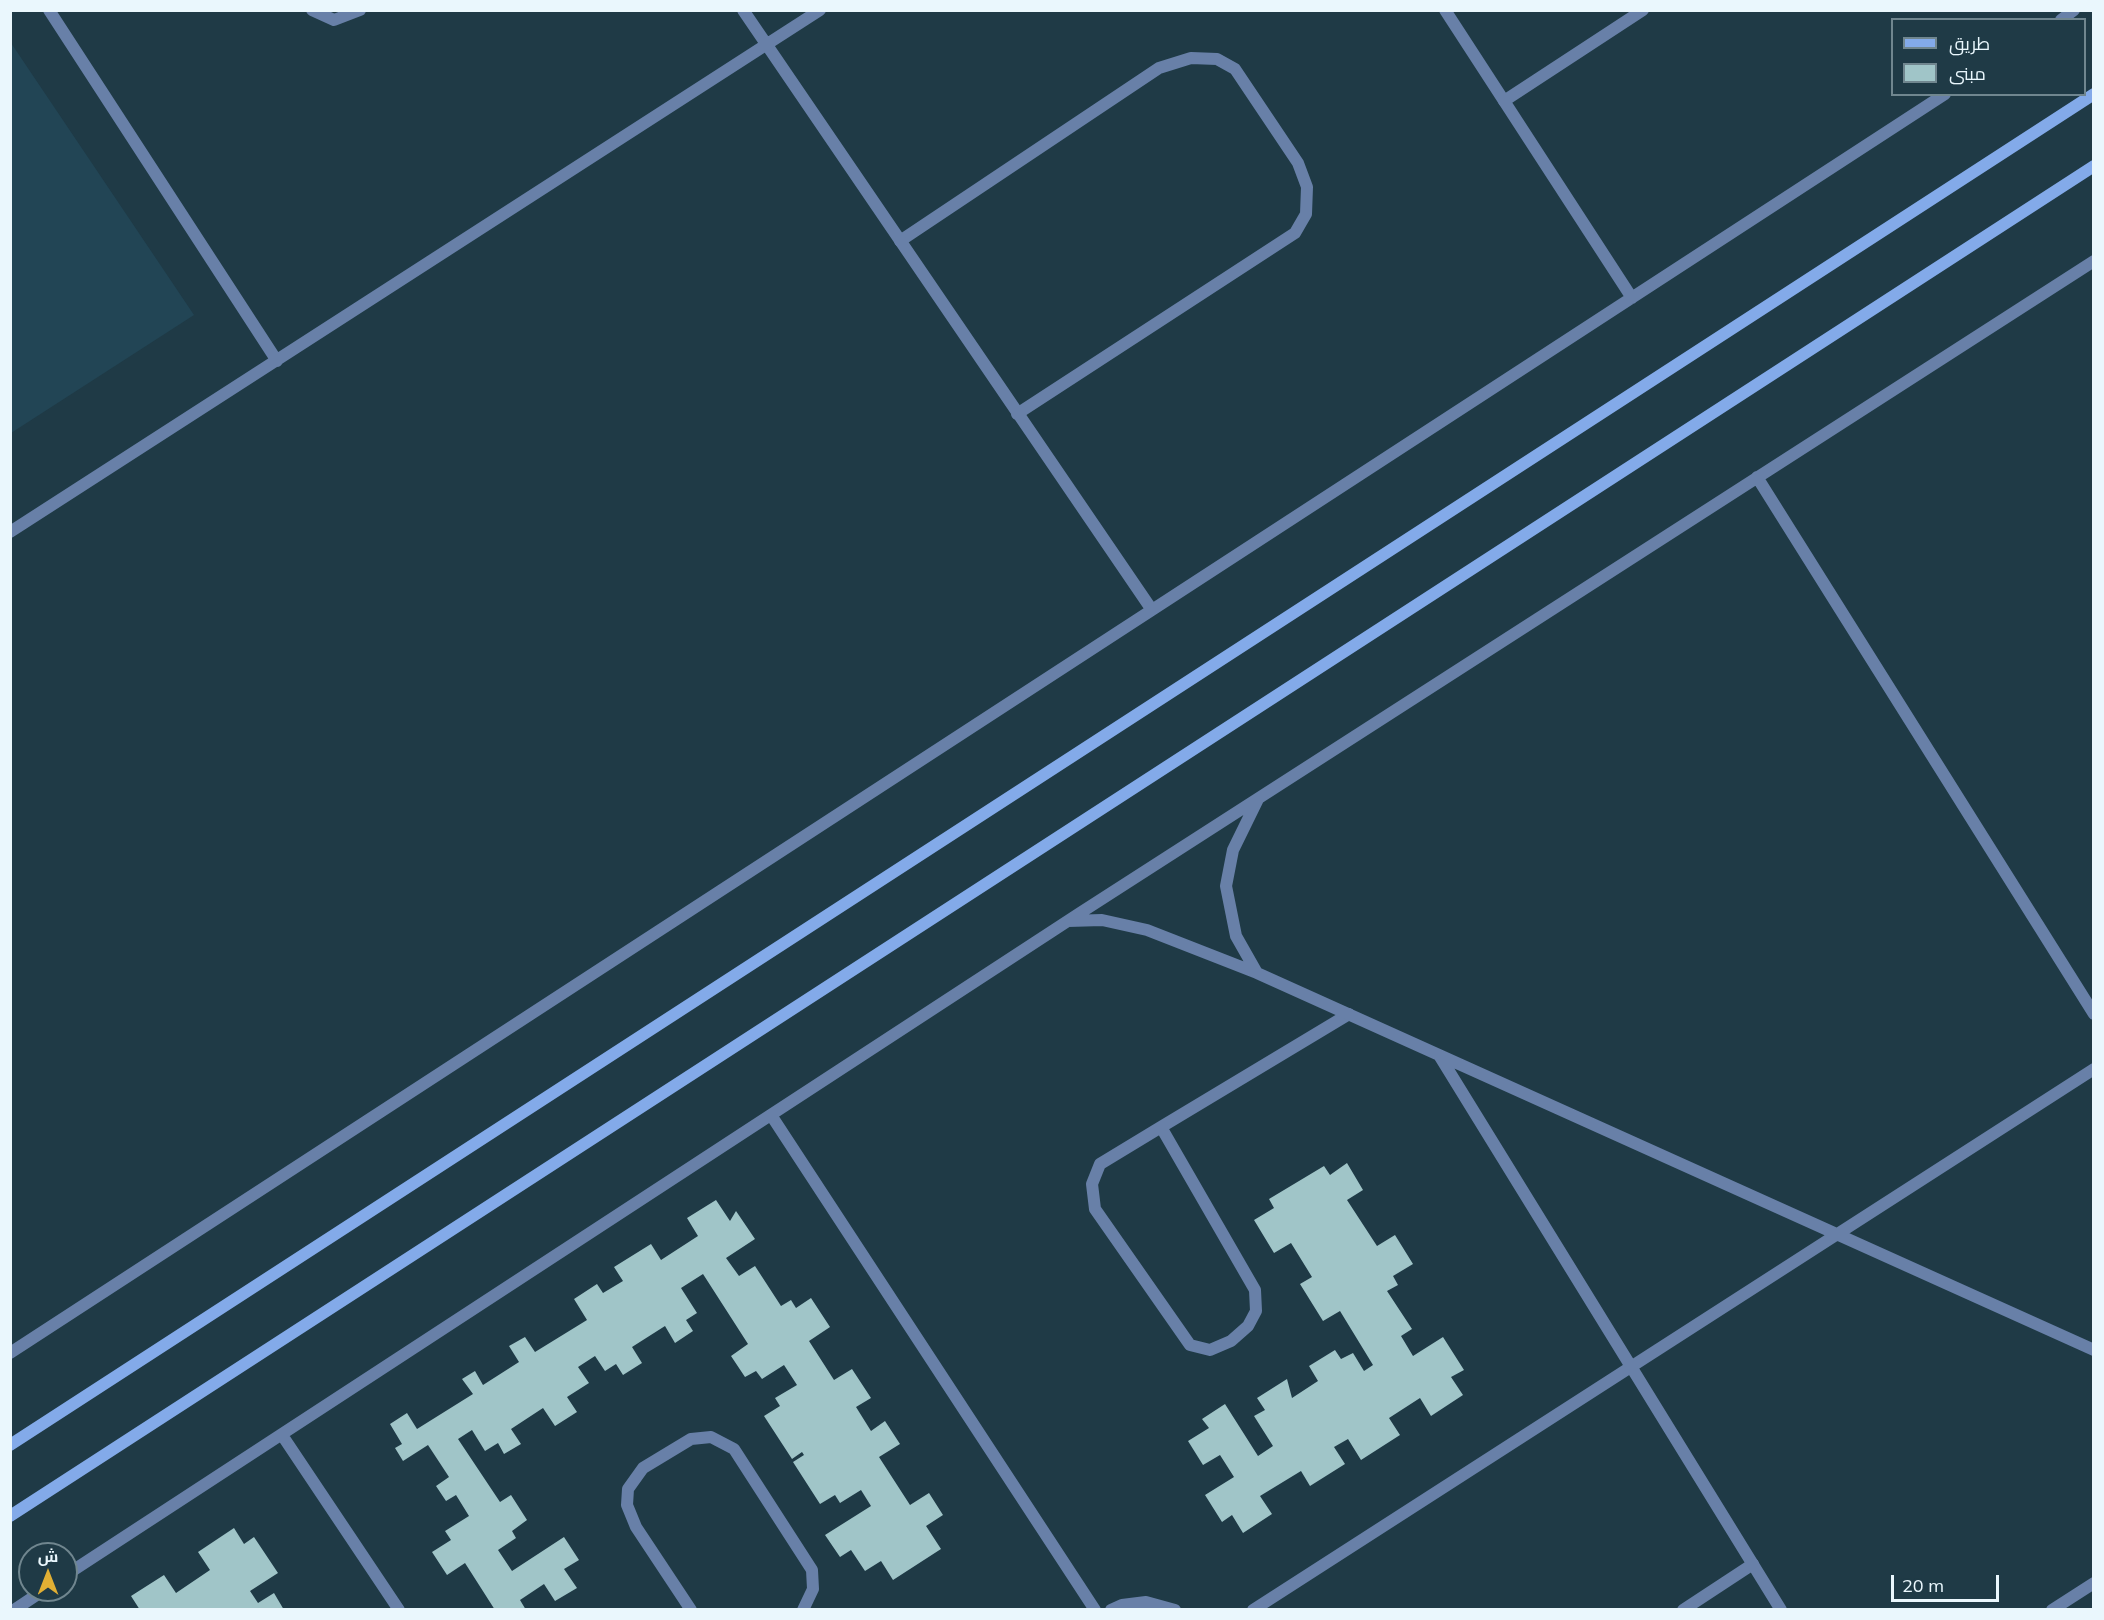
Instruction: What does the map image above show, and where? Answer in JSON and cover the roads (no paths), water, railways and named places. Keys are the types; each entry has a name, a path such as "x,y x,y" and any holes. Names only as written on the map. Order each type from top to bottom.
{"street":[{"path":"49,10 277,361"},
{"path":"312,10 334,20 360,10"},
{"path":"742,10 1152,610"},
{"path":"10,532 820,10"},
{"path":"1445,10 1632,298"},
{"path":"1504,102 1643,10"},
{"path":"900,241 1159,68 1191,58 1217,59 1235,69 1298,163 1307,187 1306,214 1295,233 1017,414"},
{"path":"10,1445 2094,94"},
{"path":"10,1353 1942,96"},
{"path":"10,1516 2094,166"},
{"path":"78,1567 1068,921 2094,261"},
{"path":"1757,477 2094,1014"},
{"path":"1257,973 1236,936 1227,886 1233,850 1259,798"},
{"path":"1068,921 1102,920 1148,930 1257,973 2094,1350"},
{"path":"1161,1127 1256,1290 1256,1311 1248,1326 1231,1341 1210,1350 1190,1345 1095,1209 1092,1184 1100,1164 1161,1127 1349,1014"},
{"path":"1439,1054 1781,1610"},
{"path":"1253,1610 2094,1069"},
{"path":"771,1115 1095,1610"},
{"path":"282,1434 399,1610"},
{"path":"691,1610 636,1527 627,1505 628,1489 643,1468 691,1439 711,1437 734,1449 812,1570 813,1589 803,1610"},
{"path":"1683,1610 1753,1564"},
{"path":"2052,1610 2094,1583"},
{"path":"1111,1610 1122,1605 1146,1602 1175,1610"}]}
